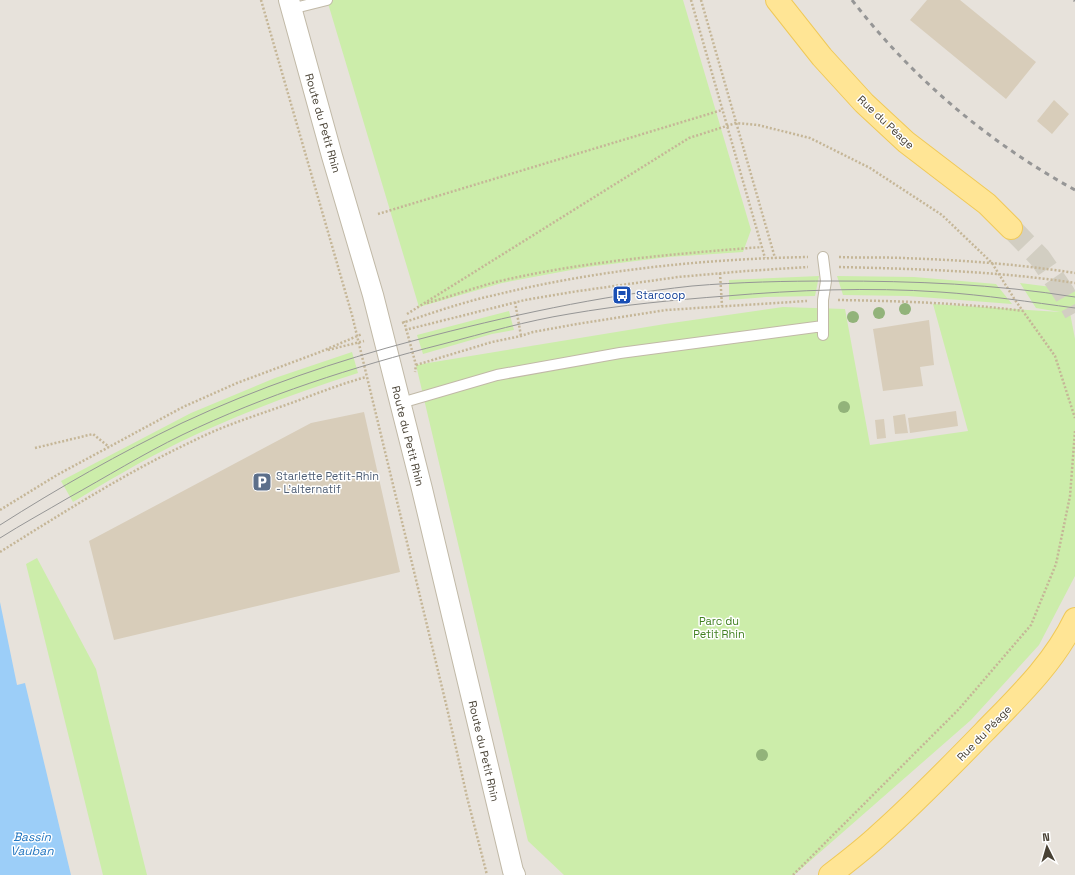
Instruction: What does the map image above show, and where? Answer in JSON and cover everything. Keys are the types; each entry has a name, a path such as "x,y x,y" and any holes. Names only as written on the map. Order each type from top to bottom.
{"main road":[{"name":"Rue du Péage","path":"777,0 822,57 864,103 906,142 987,204 1011,228"},
{"name":"Rue du Péage","path":"830,875 879,835 928,789 1033,681 1064,639 1075,619"},
{"name":"Rue du Péage","path":"851,875 879,835"}],"street":[{"name":"Route du Petit Rhin","path":"290,4 332,156 373,295 401,403 509,874"}],"lane":[{"path":"290,4 327,0"},
{"path":"401,403 497,375 620,352 823,330 823,300 826,281 824,262"}],"path":[{"path":"261,0 357,336 487,875"},
{"path":"691,0 765,258"},
{"path":"701,0 775,258"},
{"path":"378,214 722,110"},
{"path":"407,314 689,138 736,123 758,125 810,138 870,168 942,215 992,263 1055,356 1075,418"},
{"path":"423,304 500,281 586,265 664,254 762,247"},
{"path":"1024,311 987,306 894,301 823,300 666,310 533,332 522,336 492,342 416,365 404,322 493,295 544,284 680,265 765,258 824,262 875,268 1000,274 1047,278 1075,283"},
{"path":"320,352 515,302 632,283 824,262 903,258 992,263 1075,273"},
{"path":"720,273 722,306"},
{"path":"515,302 522,336"},
{"path":"0,510 58,475 183,407 237,383 320,352 357,336"},
{"path":"0,552 136,470 195,439 236,422 338,385 366,377"},
{"path":"793,875 959,709 1030,626 1056,564 1070,496 1075,431"},
{"path":"35,448 93,434 109,447"}],"shaded area":[{"path":"0,0 1075,0 1075,875 0,875"}],"green space":[{"path":"327,0 683,0 751,230 743,252 668,257 587,267 502,283 419,307"},
{"path":"819,276 815,296 766,297 729,300 729,280"},
{"path":"837,276 914,277 996,284 1012,304 908,296 843,295"},
{"name":"Parc du Petit Rhin","path":"1020,283 1075,290 1075,313 1070,313 1075,339 1075,576 1039,645 971,720 794,875 564,875 528,841 416,365 665,324 783,307 845,309 870,445 968,431 933,304 1060,312 1036,308"},
{"path":"509,311 514,330 492,334 423,354 417,335"},
{"path":"352,352 358,373 312,388 223,422 153,456 73,502 61,481 191,413 275,378"},
{"path":"37,558 96,669 147,875 103,875 26,564"}],"water":[{"name":"Bassin Vauban","path":"0,602 17,685 25,683 71,875 0,875"}],"building":[{"path":"927,0 960,0 1036,62 1006,99 910,20"},
{"path":"1054,100 1069,114 1052,134 1037,121"},
{"path":"929,320 934,365 920,367 923,386 883,391 873,329"},
{"path":"956,411 958,426 910,433 908,418"},
{"name":"Starlette Petit-Rhin - L'alternatif","path":"364,412 400,572 114,640 89,541 311,423"},
{"path":"905,414 908,433 895,434 893,416"},
{"path":"884,419 886,438 877,439 875,420"}],"tunnel":[{"path":"1011,228 1040,258 1064,293 1075,313"}],"tram line":[{"path":"0,525 67,484 136,446 182,423 239,398 297,376 356,357 416,340 519,315 588,301 657,290 692,286 762,282 833,281 954,284 1015,289 1075,297"},
{"path":"0,538 153,450 182,435 245,407 310,383 376,362 537,320 628,305 667,301 753,294 833,290 913,290 940,292 1075,308"}],"railway":[{"path":"852,0 900,56 954,107 982,130 1012,151 1075,190"}],"place":[{"name":"Starcoop","path":"622,295"},
{"name":"Starlette Petit-Rhin - L'alternatif","path":"262,482"}]}
